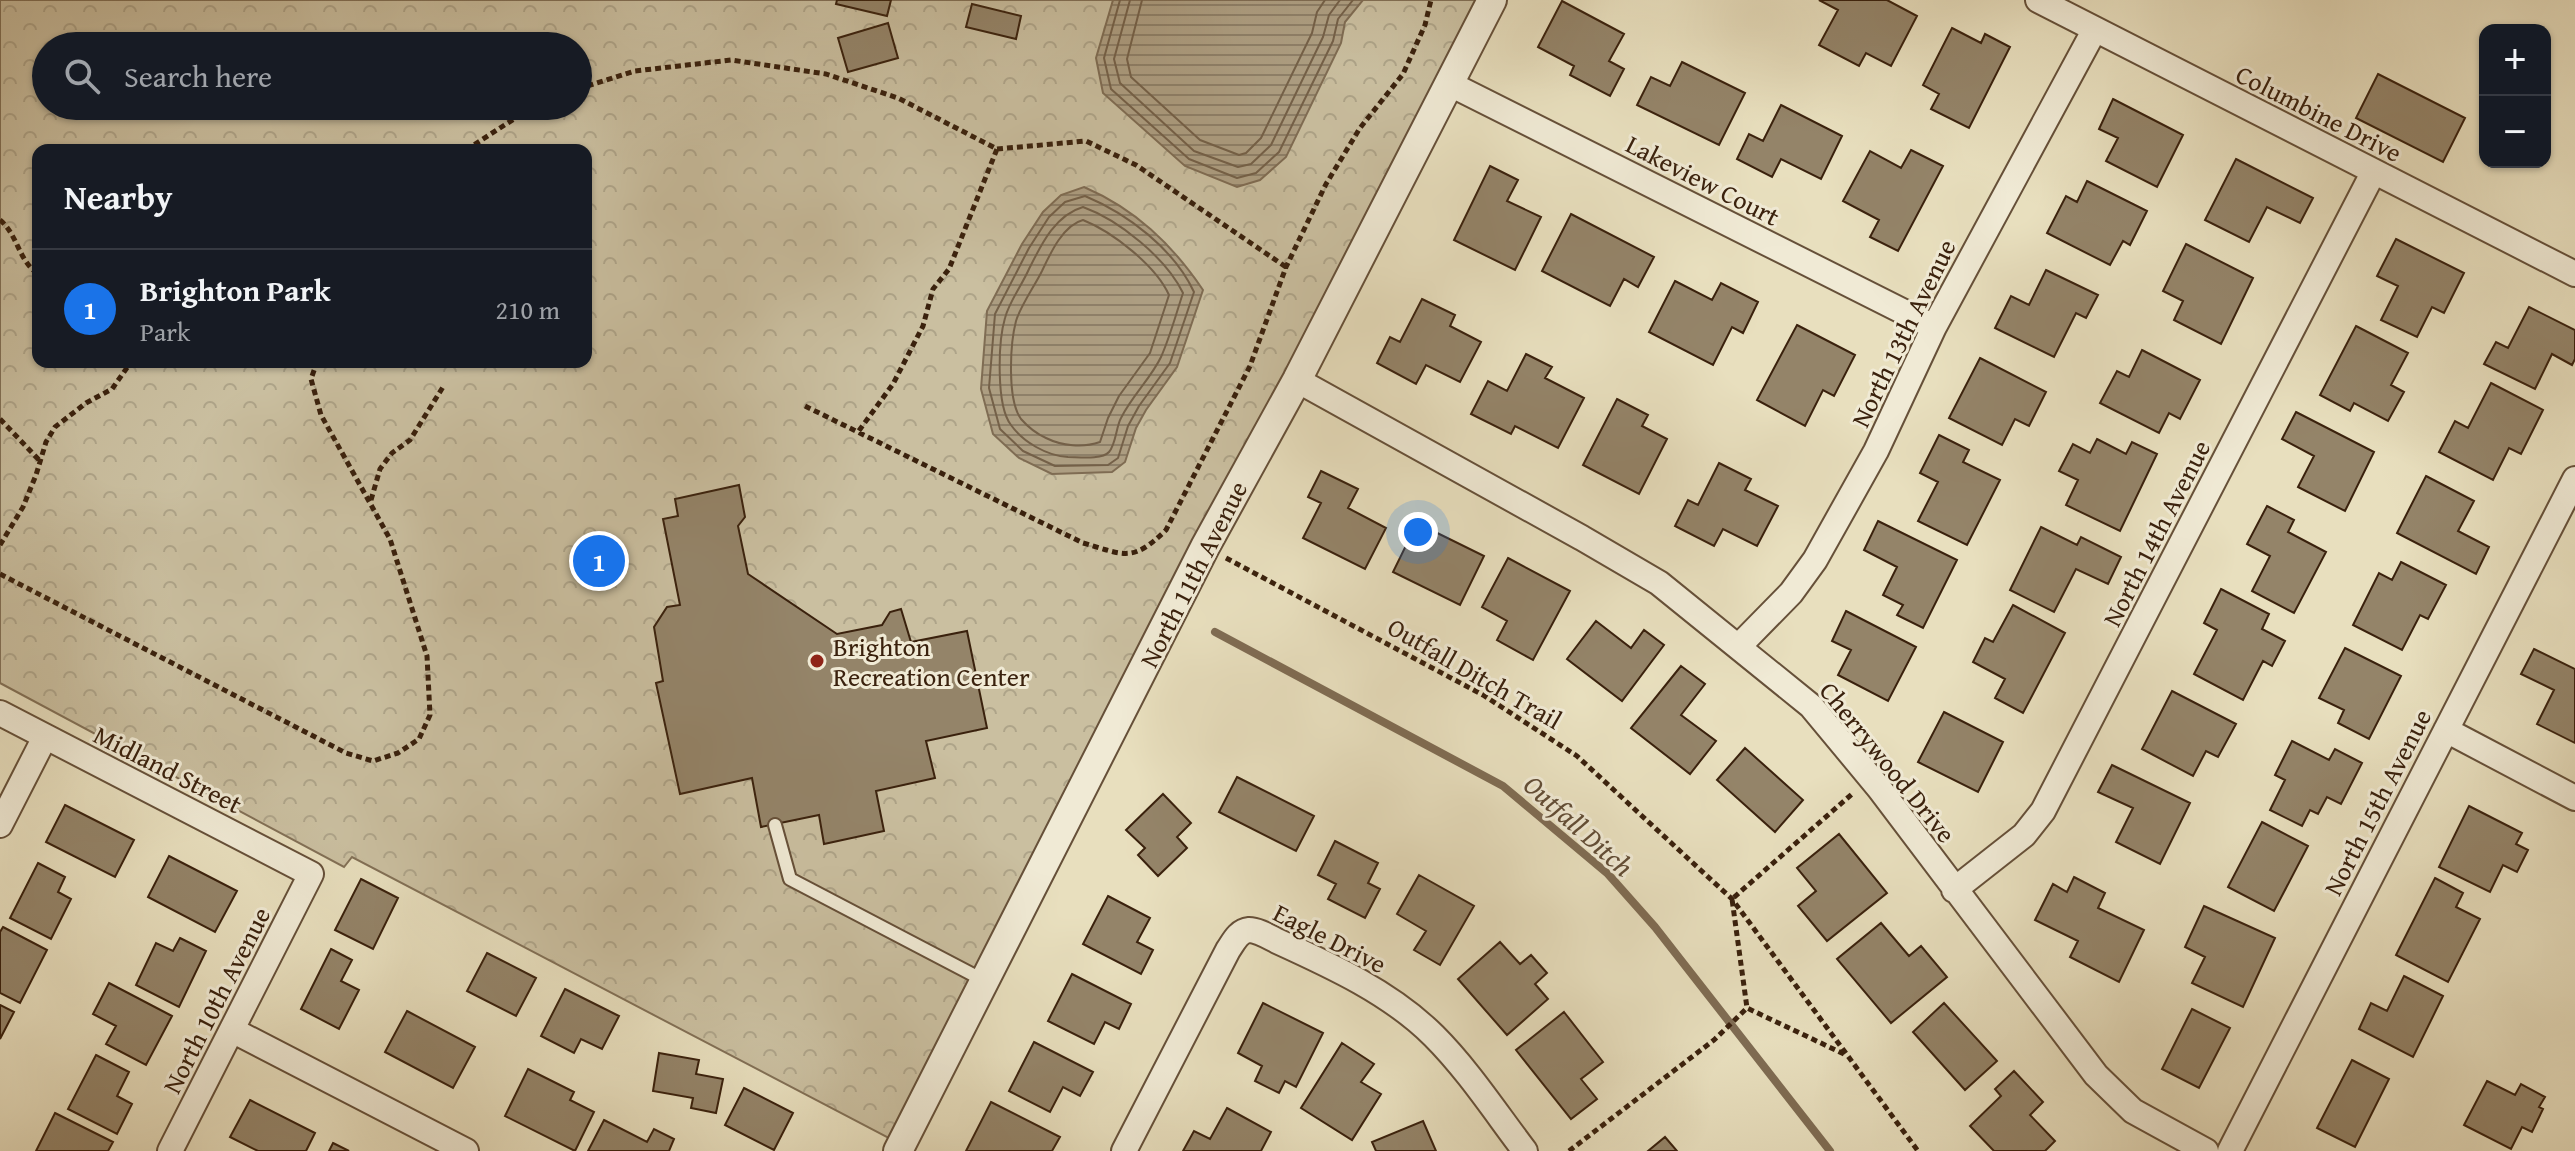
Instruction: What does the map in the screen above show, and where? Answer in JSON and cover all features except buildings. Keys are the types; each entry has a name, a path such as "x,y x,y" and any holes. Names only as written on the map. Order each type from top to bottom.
{"street":[{"name":"North 11th Avenue","path":"898,1151 1205,547 1297,380 1492,0"},
{"name":"Columbine Drive","path":"2038,0 2575,274"},
{"name":"North 13th Avenue","path":"1739,646 1791,593 1815,560 1876,451 1934,327 2095,29"},
{"name":"Lakeview Court","path":"1448,83 1934,327"},
{"name":"North 14th Avenue","path":"1954,890 2024,835 2043,811 2373,173"},
{"name":"Cherrywood Drive","path":"1297,380 1659,583 1811,706 1870,778 2063,1033 2117,1098 2156,1125 2206,1151"},
{"name":"North 15th Avenue","path":"2230,1151 2575,479"},
{"name":"Midland Street","path":"0,713 311,874"},
{"path":"2446,730 2575,798"},
{"path":"0,825 45,737"},
{"name":"North 10th Avenue","path":"170,1151 311,874"},
{"name":"Eagle Drive","path":"1124,1151 1228,950 1239,934 1246,930 1294,949 1357,981 1407,1013 1445,1047 1525,1151"},
{"path":"232,1030 466,1151"}],"lane":[{"path":"775,825 790,879 985,981"}],"path":[{"path":"805,406 1083,543 1124,555 1147,548 1166,530 1250,366 1286,267 1326,184 1360,128 1403,74 1425,25 1431,0"},
{"path":"592,85 635,71 731,60 826,74 898,98 997,149 1086,141 1136,165 1286,267"},
{"path":"475,144 512,120"},
{"path":"858,432 893,384 923,326 933,289 949,269 997,149"},
{"path":"0,220 9,229 32,269"},
{"path":"0,545 23,507 46,442 55,427 86,403 112,389 127,368"},
{"path":"0,574 346,753 373,761 398,753 419,739 430,715 427,656 390,539 321,415 311,379 315,368"},
{"path":"370,501 380,469 392,453 410,440 443,387"},
{"path":"0,419 40,462"},
{"name":"Outfall Ditch Trail","path":"1166,530 1205,547 1483,695 1577,756 1732,899 1918,1151"},
{"path":"1569,1151 1714,1040 1747,1008 1732,899 1870,778"},
{"name":"Outfall Ditch Trail","path":"1747,1008 1845,1055"}],"green space":[{"path":"0,0 1494,0 902,1145 352,857 344,867 0,683"}],"water":[{"path":"1113,0 1363,0 1345,22 1341,43 1286,157 1260,180 1237,187 1185,166 1103,93 1096,58"},
{"path":"1084,187 1136,217 1165,243 1203,290 1177,367 1136,428 1125,462 1112,472 1052,474 1019,458 993,434 981,389 987,311 1022,244 1043,212 1061,195"}],"waterway":[{"name":"Outfall Ditch","path":"1215,632 1503,786 1608,874 1655,927 1830,1151"}],"place":[{"name":"Brighton Park","path":"599,561"},
{"name":"Brighton Recreation Center","path":"817,661"}]}
